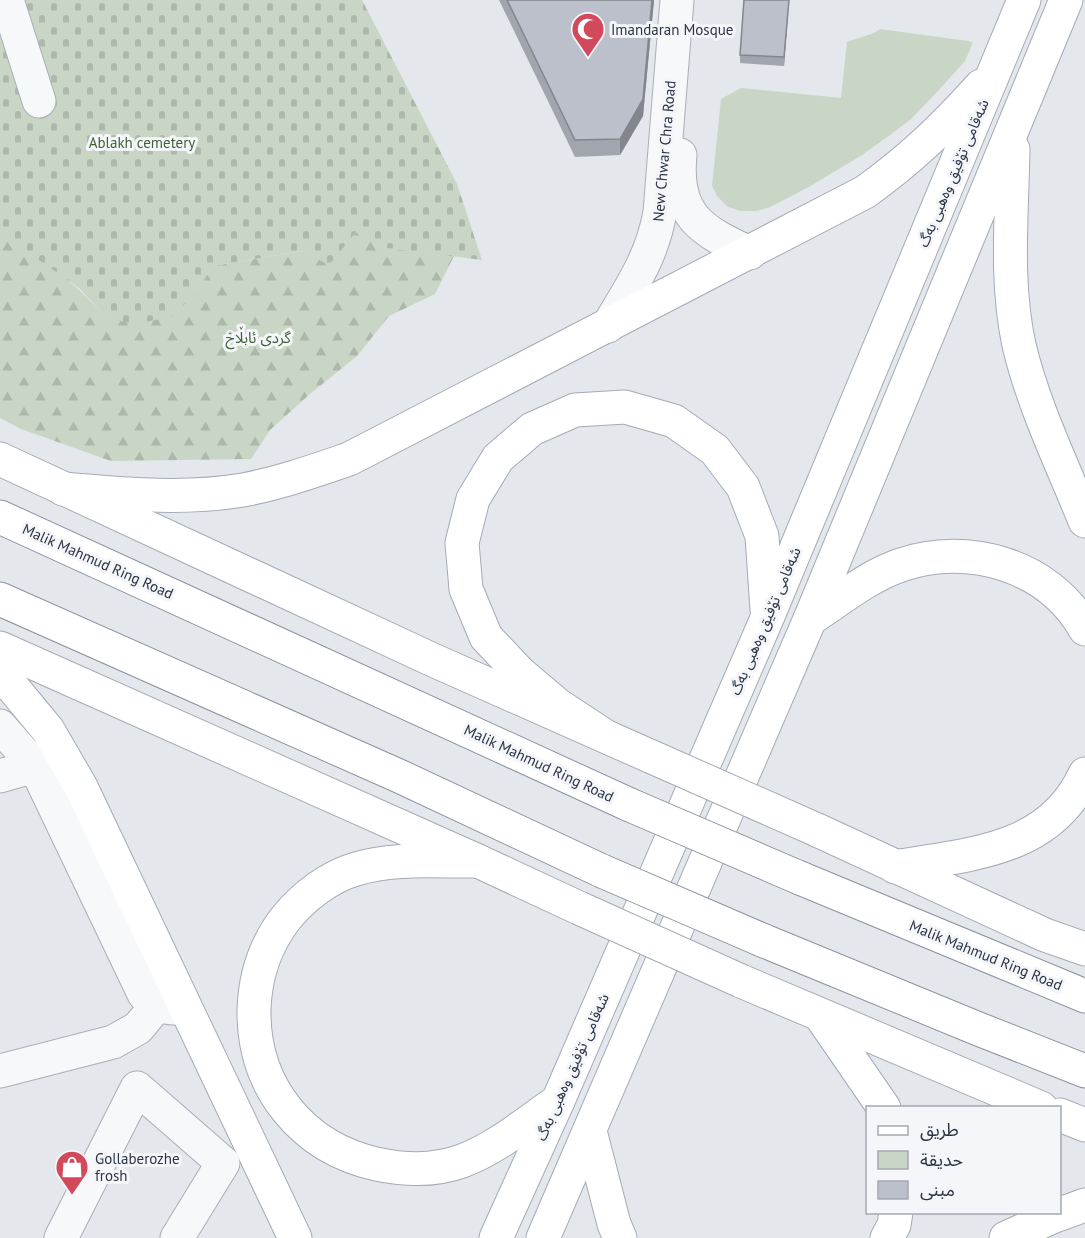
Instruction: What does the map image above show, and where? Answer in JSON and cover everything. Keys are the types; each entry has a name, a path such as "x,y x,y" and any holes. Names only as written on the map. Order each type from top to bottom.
{"main road":[{"name":"شەقامی تۆفیق وەهبی بەگ","path":"496,1238 558,1101 768,616 1024,0"},
{"path":"543,1238 810,619 1066,0"},
{"path":"63,489 131,495 187,496 243,490 297,478 350,459 865,192 929,142 998,67"},
{"path":"1013,130 1011,285 1019,345 1038,403 1085,521"},
{"path":"605,736 558,705 519,672 486,637 466,589 462,543 473,499 498,458 532,429 575,410 625,407 674,421 715,450 743,487 762,536 768,616"},
{"path":"0,459 434,660 817,830 1045,935 1085,949"},
{"name":"Malik Mahmud Ring Road","path":"0,517 630,805 1085,996"},
{"path":"810,619 867,582 899,565 935,556 971,555 1007,564 1039,580 1067,604 1085,629"},
{"path":"0,599 399,776 602,871 762,940 1085,1071"},
{"path":"0,648 741,981 1039,1106"},
{"path":"0,672 28,703 65,758 81,787 171,1006 295,1238"},
{"path":"895,867 1000,848 1024,838 1047,823 1066,805 1085,774"},
{"path":"478,861 388,862 355,869 324,883 297,904 275,932 260,962 255,996 254,1032 262,1068 279,1100 303,1127 332,1148 389,1167 413,1169 437,1167 460,1161 482,1152 558,1101"},
{"path":"820,1015 883,1106"},
{"path":"1061,1116 1085,1125"},
{"path":"590,1131 614,1224 620,1238"},
{"path":"1061,1214 1085,1205"},
{"path":"887,1238 894,1225 896,1214"},
{"path":"1006,1238 1060,1214"}],"street":[{"path":"7,0 39,102"},
{"name":"New Chwar Chra Road","path":"608,326 642,269 657,232 677,0"},
{"name":"New Chwar Chra Road","path":"697,0 679,167 680,191 690,213 705,230 718,239 750,253"},
{"path":"0,726 35,766 140,986 150,1000 171,1006"},
{"path":"0,776 35,766"},
{"path":"0,1071 113,1042 171,1006"},
{"path":"61,1238 137,1088 223,1163 177,1238"}],"green space":[{"name":"Ablakh cemetery","path":"0,0 362,0 457,184 482,260 380,247 356,232 329,265 302,251 213,266 193,296 171,317 134,324 107,318 80,289 0,235"},
{"path":"880,29 968,41 972,42 972,45 965,61 911,119 862,155 770,207 757,211 741,211 728,207 717,196 712,186 721,99 741,88 841,98 847,42"},
{"name":"گردی ئابڵاخ","path":"356,232 381,247 454,256 435,294 389,316 357,356 270,430 251,459 111,461 21,429 0,418 0,234 61,275 84,294 107,318 194,294 213,266 302,251 329,264"}],"building":[{"name":"Imandaran Mosque","path":"507,0 652,0 643,99 620,139 575,140"},
{"path":"744,0 789,0 784,57 740,55"}],"place":[{"name":"Imandaran Mosque","path":"588,58"},
{"name":"Gollaberozhe frosh","path":"72,1196"}]}
